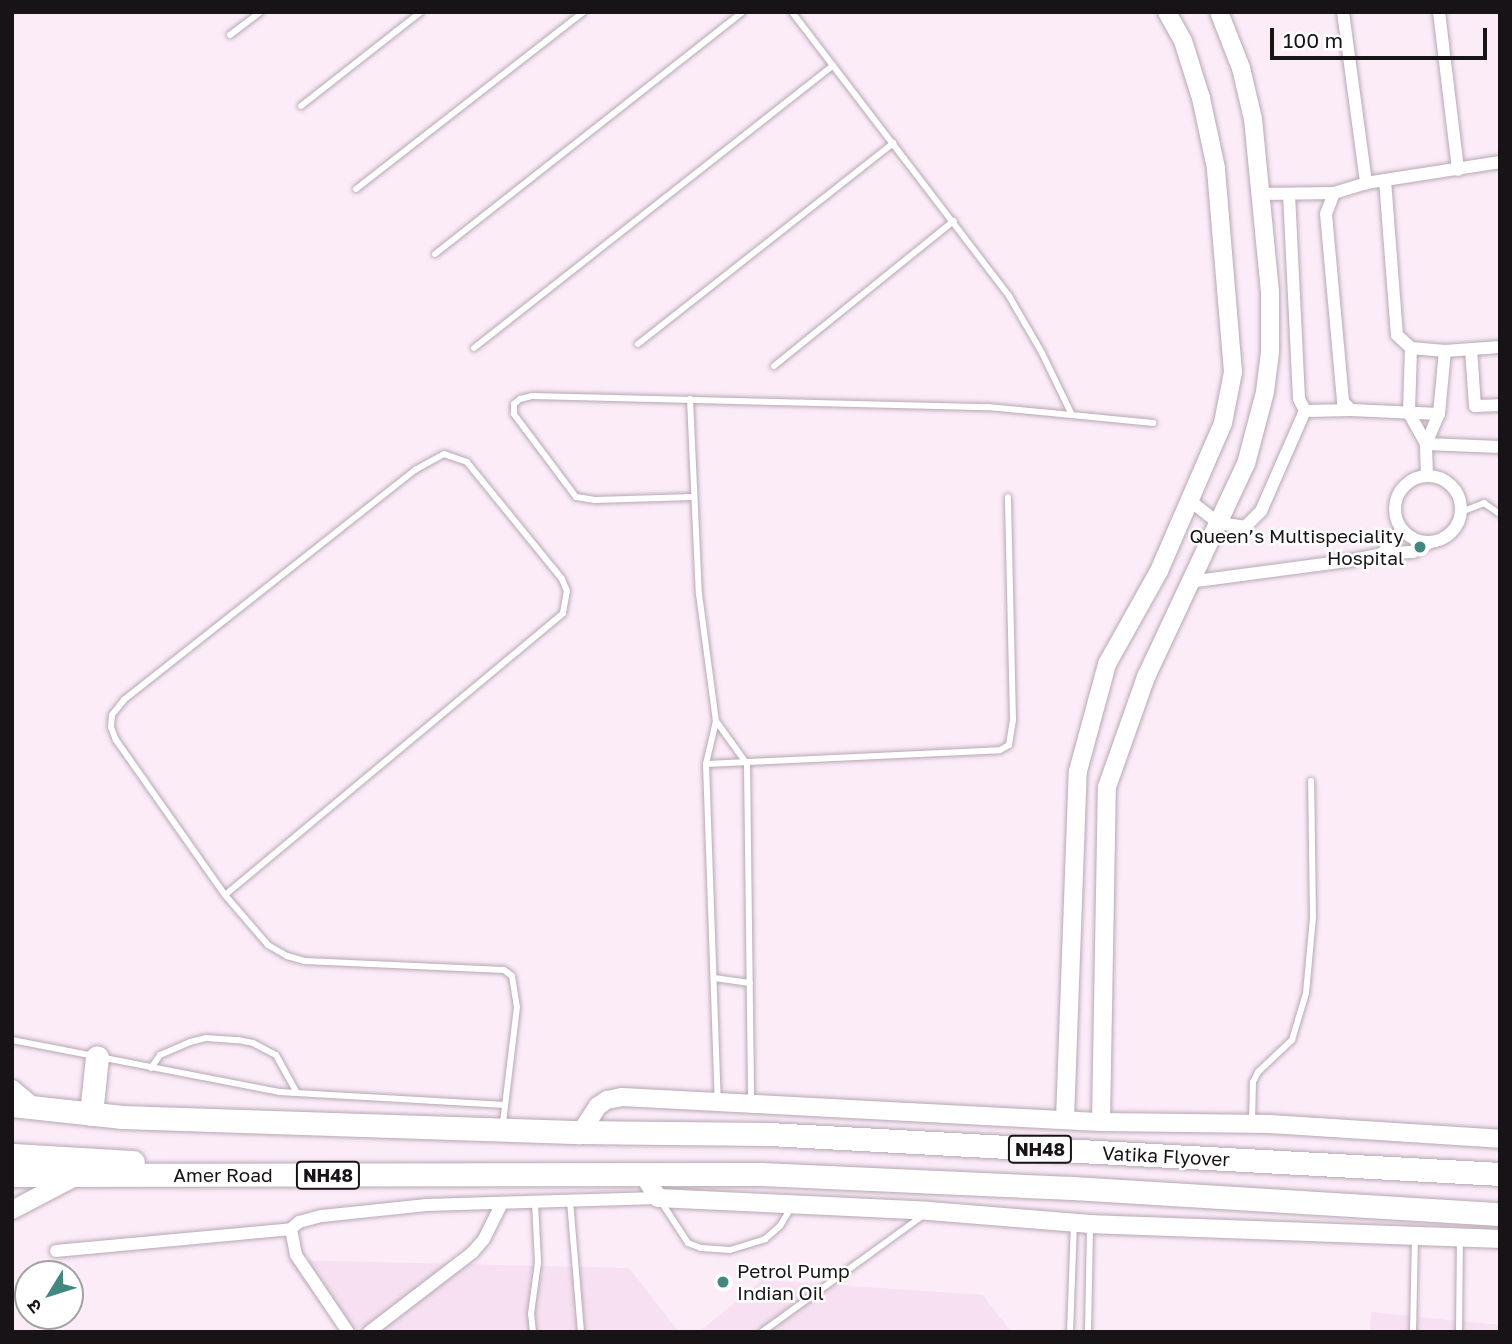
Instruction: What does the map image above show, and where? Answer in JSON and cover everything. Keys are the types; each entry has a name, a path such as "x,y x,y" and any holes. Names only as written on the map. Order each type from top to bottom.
{"highway":[{"path":"91,1114 97,1057"},
{"name":"NH48","path":"12,1105 91,1114 580,1132"},
{"name":"Vatika Flyover","path":"580,1132 769,1134 1500,1174"},
{"path":"12,1155 157,1164 165,1175"},
{"name":"Vatika Flyover","path":"643,1174 761,1174 1072,1188 1500,1214"},
{"name":"Amer Road","path":"12,1175 643,1174"}],"street":[{"path":"1065,1119 1078,771 1107,664 1158,571 1223,423 1233,372 1216,167 1201,98 1183,41 1167,12"},
{"path":"1101,1122 1107,787 1146,677 1245,464 1265,392 1270,352 1270,292 1252,119 1244,81 1219,12"},
{"path":"1343,12 1366,183"},
{"path":"1440,12 1458,170"},
{"path":"1260,194 1334,193 1366,183 1500,162"},
{"path":"1385,180 1397,335 1411,348 1445,351 1500,346"},
{"path":"1334,193 1326,214 1340,389 1343,402 1351,410"},
{"path":"1289,194 1299,399 1305,411"},
{"path":"1411,348 1409,414 1426,444"},
{"path":"1471,349 1475,406 1500,405"},
{"path":"1427,476 1426,444 1439,414 1445,351"},
{"path":"1189,500 1217,523 1245,527 1261,510 1305,411"},
{"path":"1305,411 1439,414"},
{"path":"1426,444 1500,447"},
{"path":"1189,582 1382,554 1413,552 1451,533 1461,512 1458,496 1449,484 1427,476 1412,481 1401,491 1396,514 1402,529 1414,539 1430,542"},
{"path":"1382,554 1402,529"},
{"path":"12,1089 36,1109"},
{"path":"580,1132 589,1116 607,1100 622,1097 1101,1122 1252,1124 1500,1139"},
{"path":"643,1174 658,1198"},
{"path":"12,1210 79,1175"},
{"path":"56,1251 291,1229 299,1222 323,1216 426,1205 658,1198 929,1210 1082,1223 1500,1239"},
{"path":"369,1332 472,1253 484,1239 502,1203"},
{"path":"291,1229 296,1255 348,1332"}],"lane":[{"path":"230,36 260,12"},
{"path":"300,106 421,12"},
{"path":"356,189 583,12"},
{"path":"435,254 742,12"},
{"path":"792,12 1009,296 1042,353 1072,415"},
{"path":"474,348 833,65"},
{"path":"638,344 893,143"},
{"path":"774,366 954,222"},
{"path":"693,497 585,500 576,497 514,414 514,404 520,399 532,397 988,407 1153,423"},
{"path":"690,399 699,594 716,721 706,764 718,1103"},
{"path":"225,895 562,613 567,591 562,579 467,462 444,454 415,470 124,700 112,715 111,727 116,740 225,895 268,945 287,956 305,961 504,970 512,976 517,1007 503,1129"},
{"path":"706,764 1000,750 1009,745 1013,721 1008,497"},
{"path":"1461,512 1484,503 1500,514"},
{"path":"716,721 747,764 751,1105"},
{"path":"1252,1124 1253,1082 1258,1072 1292,1040 1306,993 1313,916 1311,781"},
{"path":"714,978 750,983"},
{"path":"152,1068 160,1055 190,1042 206,1038 238,1040 253,1043 276,1055 297,1093"},
{"path":"12,1040 297,1093 505,1105"},
{"path":"658,1198 688,1243 701,1248 730,1250 765,1239 787,1217 792,1204"},
{"path":"570,1201 581,1332"},
{"path":"533,1332 531,1314 538,1248 535,1202"},
{"path":"762,1332 929,1210"},
{"path":"1070,1332 1082,1223"},
{"path":"1082,1223 1088,1332"},
{"path":"1413,1332 1415,1236"},
{"path":"1459,1332 1460,1238"}],"shaded area":[{"path":"286,1260 629,1268 679,1332 342,1332"},
{"path":"762,1280 983,1295 1011,1332 699,1332"},
{"path":"1371,1312 1500,1325 1500,1332 1370,1332"}],"place":[{"name":"Queen’s Multispeciality Hospital","path":"1420,547"},
{"name":"Petrol Pump Indian Oil","path":"723,1282"}]}
